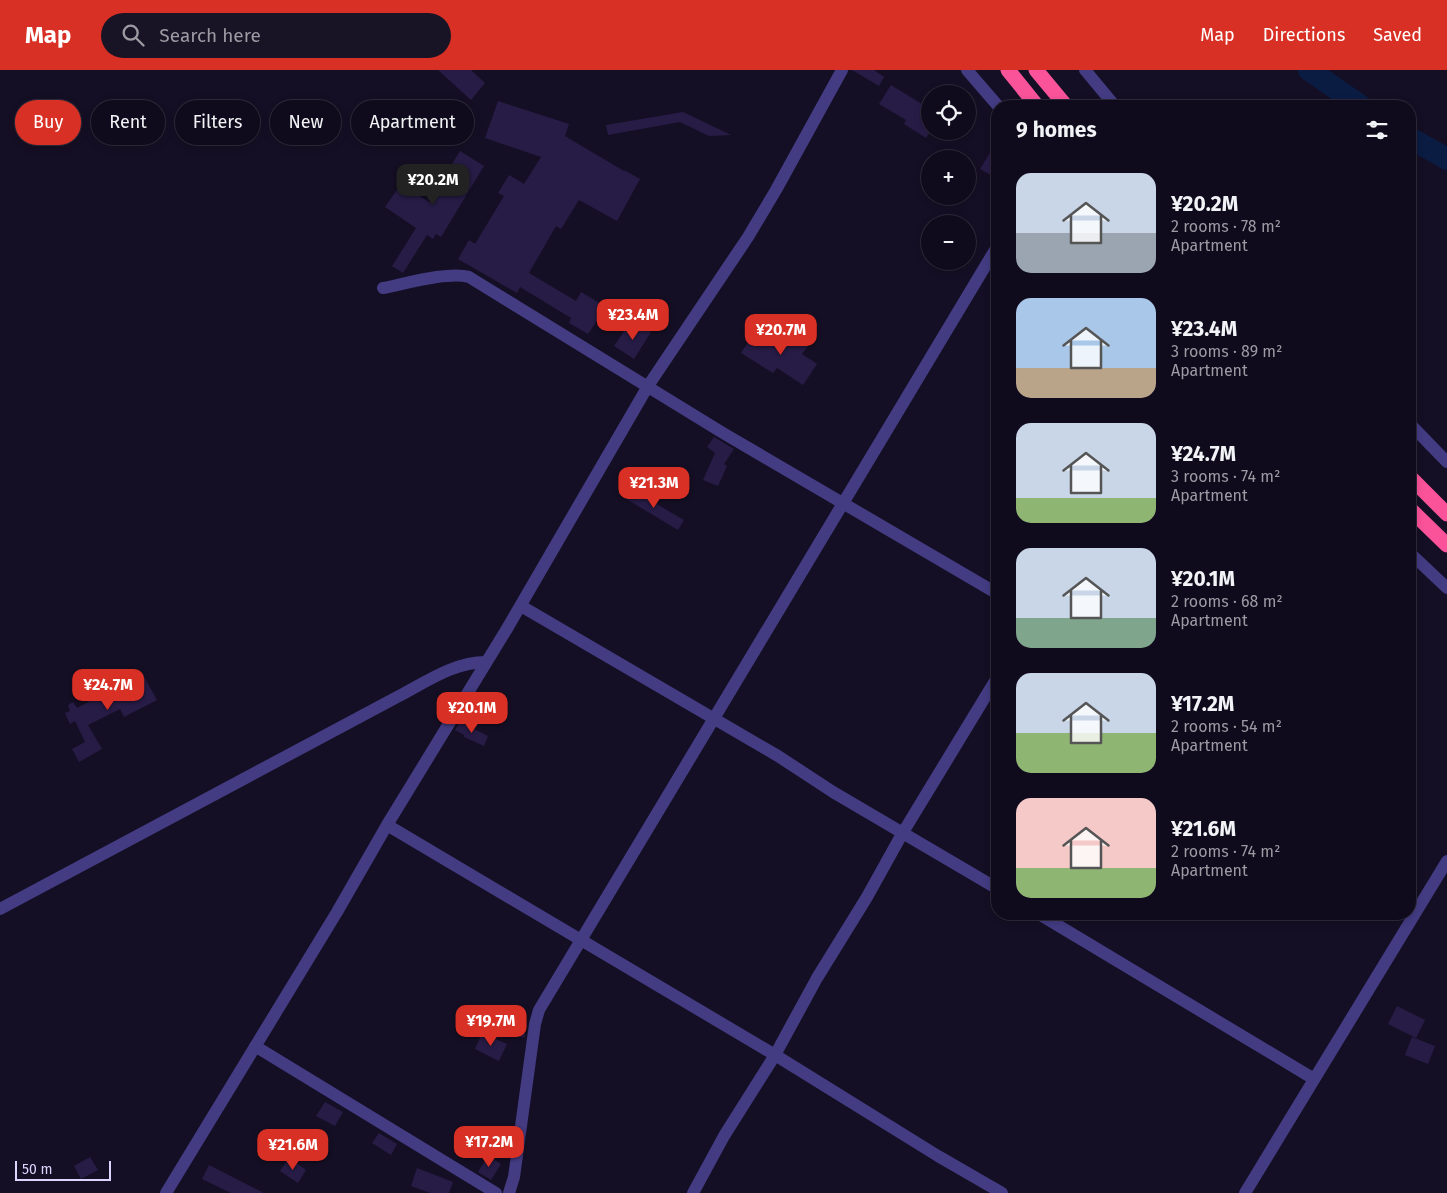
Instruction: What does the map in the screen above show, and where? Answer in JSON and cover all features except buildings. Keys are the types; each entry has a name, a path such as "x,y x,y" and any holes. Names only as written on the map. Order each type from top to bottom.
{"highway":[{"path":"1008,70 1032,100"},
{"path":"1036,70 1061,100"},
{"path":"1416,483 1447,514"},
{"path":"1416,515 1447,545"}],"street":[{"path":"166,1193 520,606 648,386 748,237 794,160 842,70"},
{"path":"967,70 993,100"},
{"path":"1084,70 1110,100"},
{"path":"509,1193 514,1177 536,1016 991,257"},
{"path":"383,288 450,276 462,275 469,277 723,433 991,590"},
{"path":"1416,430 1447,462"},
{"path":"1416,559 1447,588"},
{"path":"520,606 714,718 902,834 991,885"},
{"path":"0,909 450,670 471,663 486,662"},
{"path":"693,1193 724,1136 775,1055 817,978 991,688"},
{"path":"387,824 775,1055 938,1156 1002,1193"},
{"path":"1416,912 1447,861"},
{"path":"1049,920 1314,1079"},
{"path":"1246,1193 1411,920"},
{"path":"255,1046 496,1193"}],"waterway":[{"path":"1309,70 1352,100"},
{"path":"1416,141 1447,159"}]}
